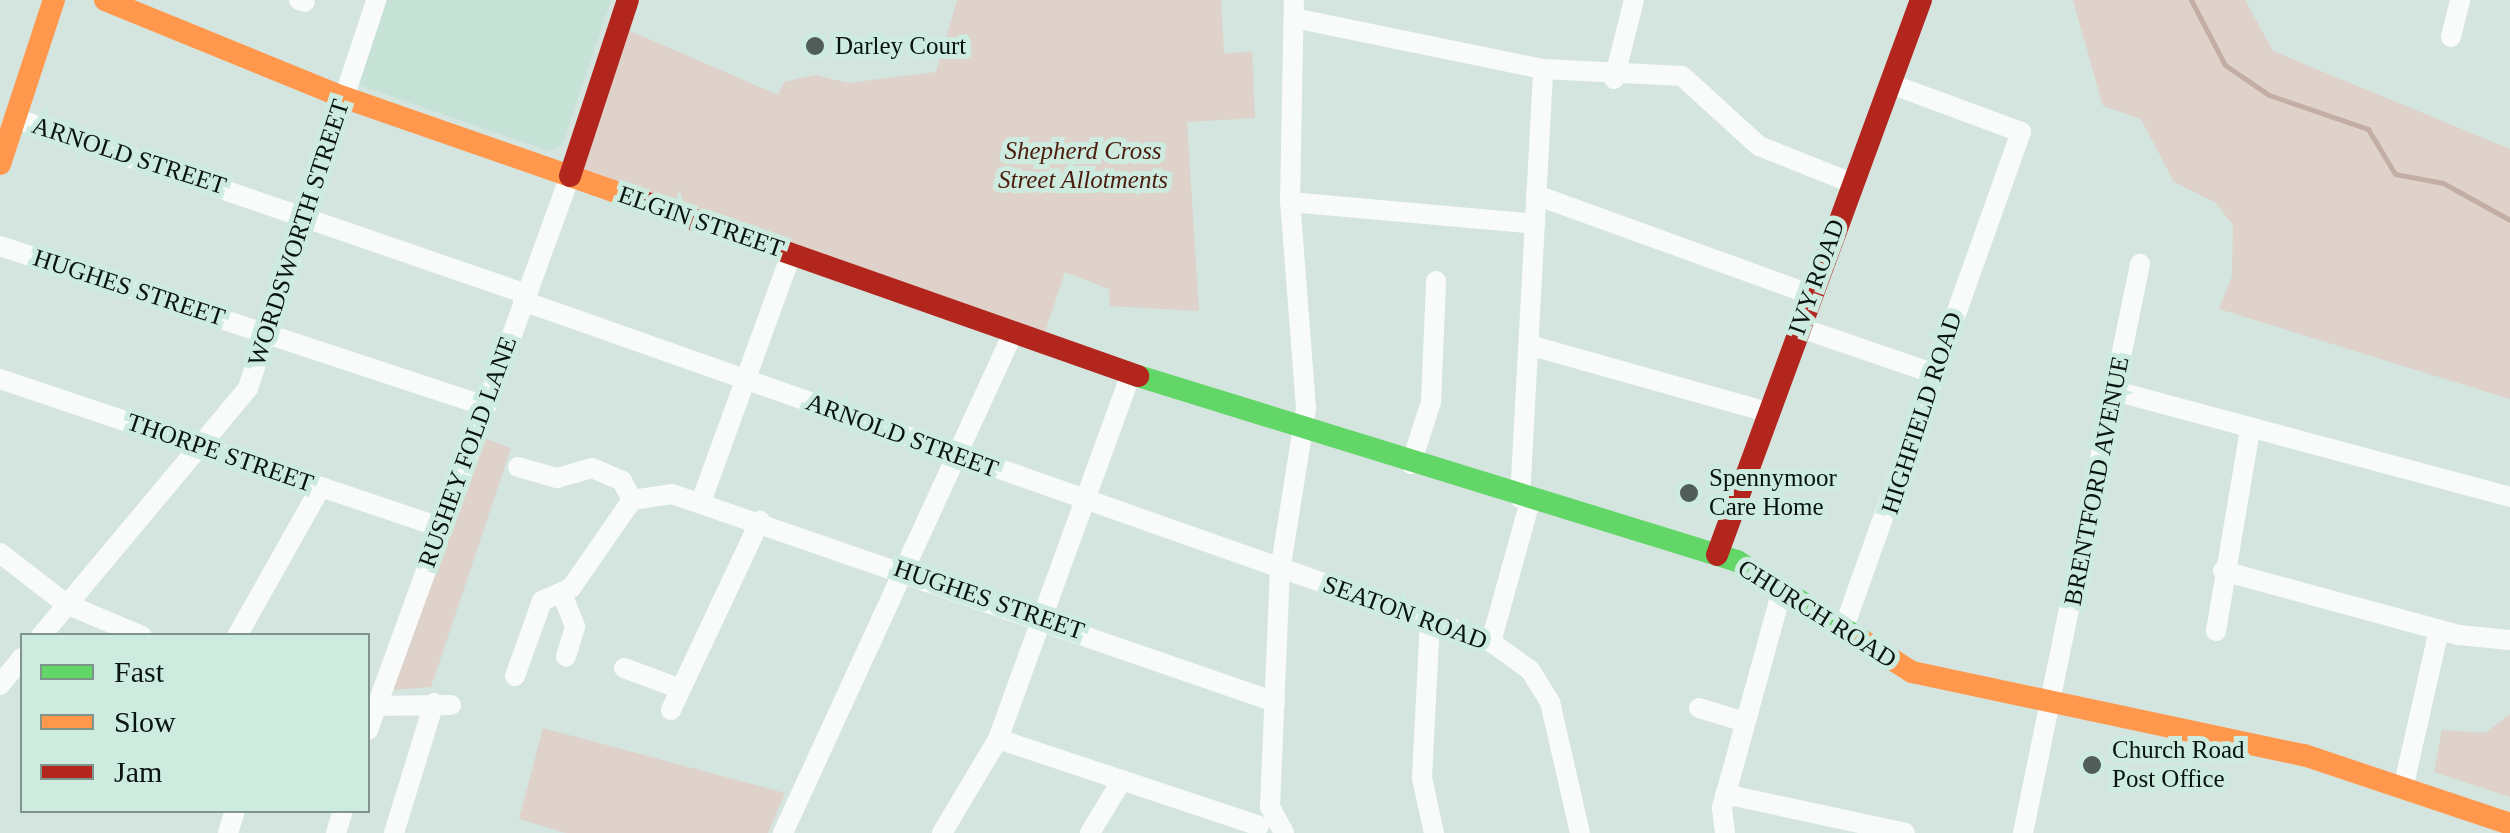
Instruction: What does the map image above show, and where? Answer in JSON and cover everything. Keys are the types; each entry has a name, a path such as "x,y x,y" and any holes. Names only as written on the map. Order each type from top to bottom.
{"street":[{"path":"0,164 15,118 12,96 54,0"},
{"name":"ELGIN STREET","path":"105,0 343,97 1301,432"},
{"name":"WORDSWORTH STREET","path":"43,633 248,388 376,0"},
{"path":"570,176 628,0"},
{"path":"1614,79 1634,0"},
{"name":"IVY ROAD","path":"1717,555 1921,0"},
{"path":"2451,37 2460,0"},
{"path":"998,738 1257,830 1270,808 1280,570 1301,432 1290,202 1294,9 1543,69 1614,79 1682,76 1765,150 1852,183"},
{"path":"1491,642 1525,500 1543,69"},
{"name":"HIGHFIELD ROAD","path":"1843,630 2021,132 1891,84"},
{"name":"ARNOLD STREET","path":"15,118 305,214 746,380 1280,570"},
{"name":"RUSHEY FOLD LANE","path":"371,706 570,176"},
{"path":"1536,195 1810,294"},
{"path":"1290,202 1534,224"},
{"name":"HUGHES STREET","path":"0,246 486,406"},
{"path":"702,500 791,254"},
{"name":"BRENTFORD AVENUE","path":"2022,833 2140,264"},
{"path":"1411,464 1431,402 1436,281"},
{"path":"1798,327 1932,373"},
{"path":"783,833 1013,333"},
{"path":"1529,345 1767,412"},
{"path":"942,833 998,738 1130,374"},
{"name":"THORPE STREET","path":"0,379 441,527"},
{"path":"2115,391 2510,497"},
{"path":"2216,632 2250,430"},
{"name":"CHURCH ROAD","path":"1301,432 1717,555 1782,590 1912,672 2053,698 2404,784 2510,824"},
{"path":"515,676 543,596 632,500 622,481 592,468 557,478 518,467"},
{"path":"239,633 322,487"},
{"name":"HUGHES STREET","path":"632,500 702,500 1275,702"},
{"path":"671,710 678,688 760,521"},
{"path":"0,553 66,604 135,633"},
{"name":"SEATON ROAD","path":"1280,570 1491,642 1530,670 1550,702 1580,833"},
{"path":"2224,570 2439,630 2510,640"},
{"path":"1726,833 1725,794 1782,590"},
{"path":"543,596 575,627 566,657"},
{"path":"1430,620 1422,778 1434,833"},
{"path":"2404,784 2439,630"},
{"path":"0,685 20,660"},
{"path":"624,668 678,688"},
{"path":"371,706 442,704 394,833"},
{"path":"1700,708 1745,722"},
{"path":"1090,833 1122,780"},
{"path":"1725,794 1905,833"},
{"path":"1270,808 1284,833"}],"shaded area":[{"path":"384,0 611,0 562,145 549,151 356,84"}],"green space":[{"name":"Shepherd Cross Street Allotments","path":"957,0 1221,0 1224,53 1252,52 1255,118 1187,122 1199,311 1110,306 1109,289 1065,272 1044,335 570,176 619,26 778,95 784,82 815,75 848,83 936,72"},
{"path":"2073,0 2245,0 2273,51 2510,149 2510,399 2219,309 2232,276 2233,225 2216,203 2174,182 2141,119 2103,106"},
{"path":"486,439 511,448 431,687 391,690"},
{"path":"2510,714 2510,797 2434,772 2442,730 2485,733"},
{"path":"543,728 785,793 768,833 566,833 519,819"}],"waterway":[{"path":"2191,0 2225,65 2269,95 2368,129 2395,174 2443,183 2510,220"}],"traffic: fast":[{"path":"1138,376 1737,561 1865,642"}],"traffic: slow":[{"path":"0,164 54,0"},
{"path":"105,0 343,97 644,202"},
{"path":"1865,642 1912,672 2304,755 2510,824"}],"traffic: jam":[{"path":"570,176 628,0"},
{"path":"1717,555 1921,0"},
{"path":"644,202 1138,376"}],"place":[{"name":"Darley Court","path":"815,46"},
{"name":"Spennymoor Care Home","path":"1689,493"},
{"name":"Church Road Post Office","path":"2092,765"}]}
